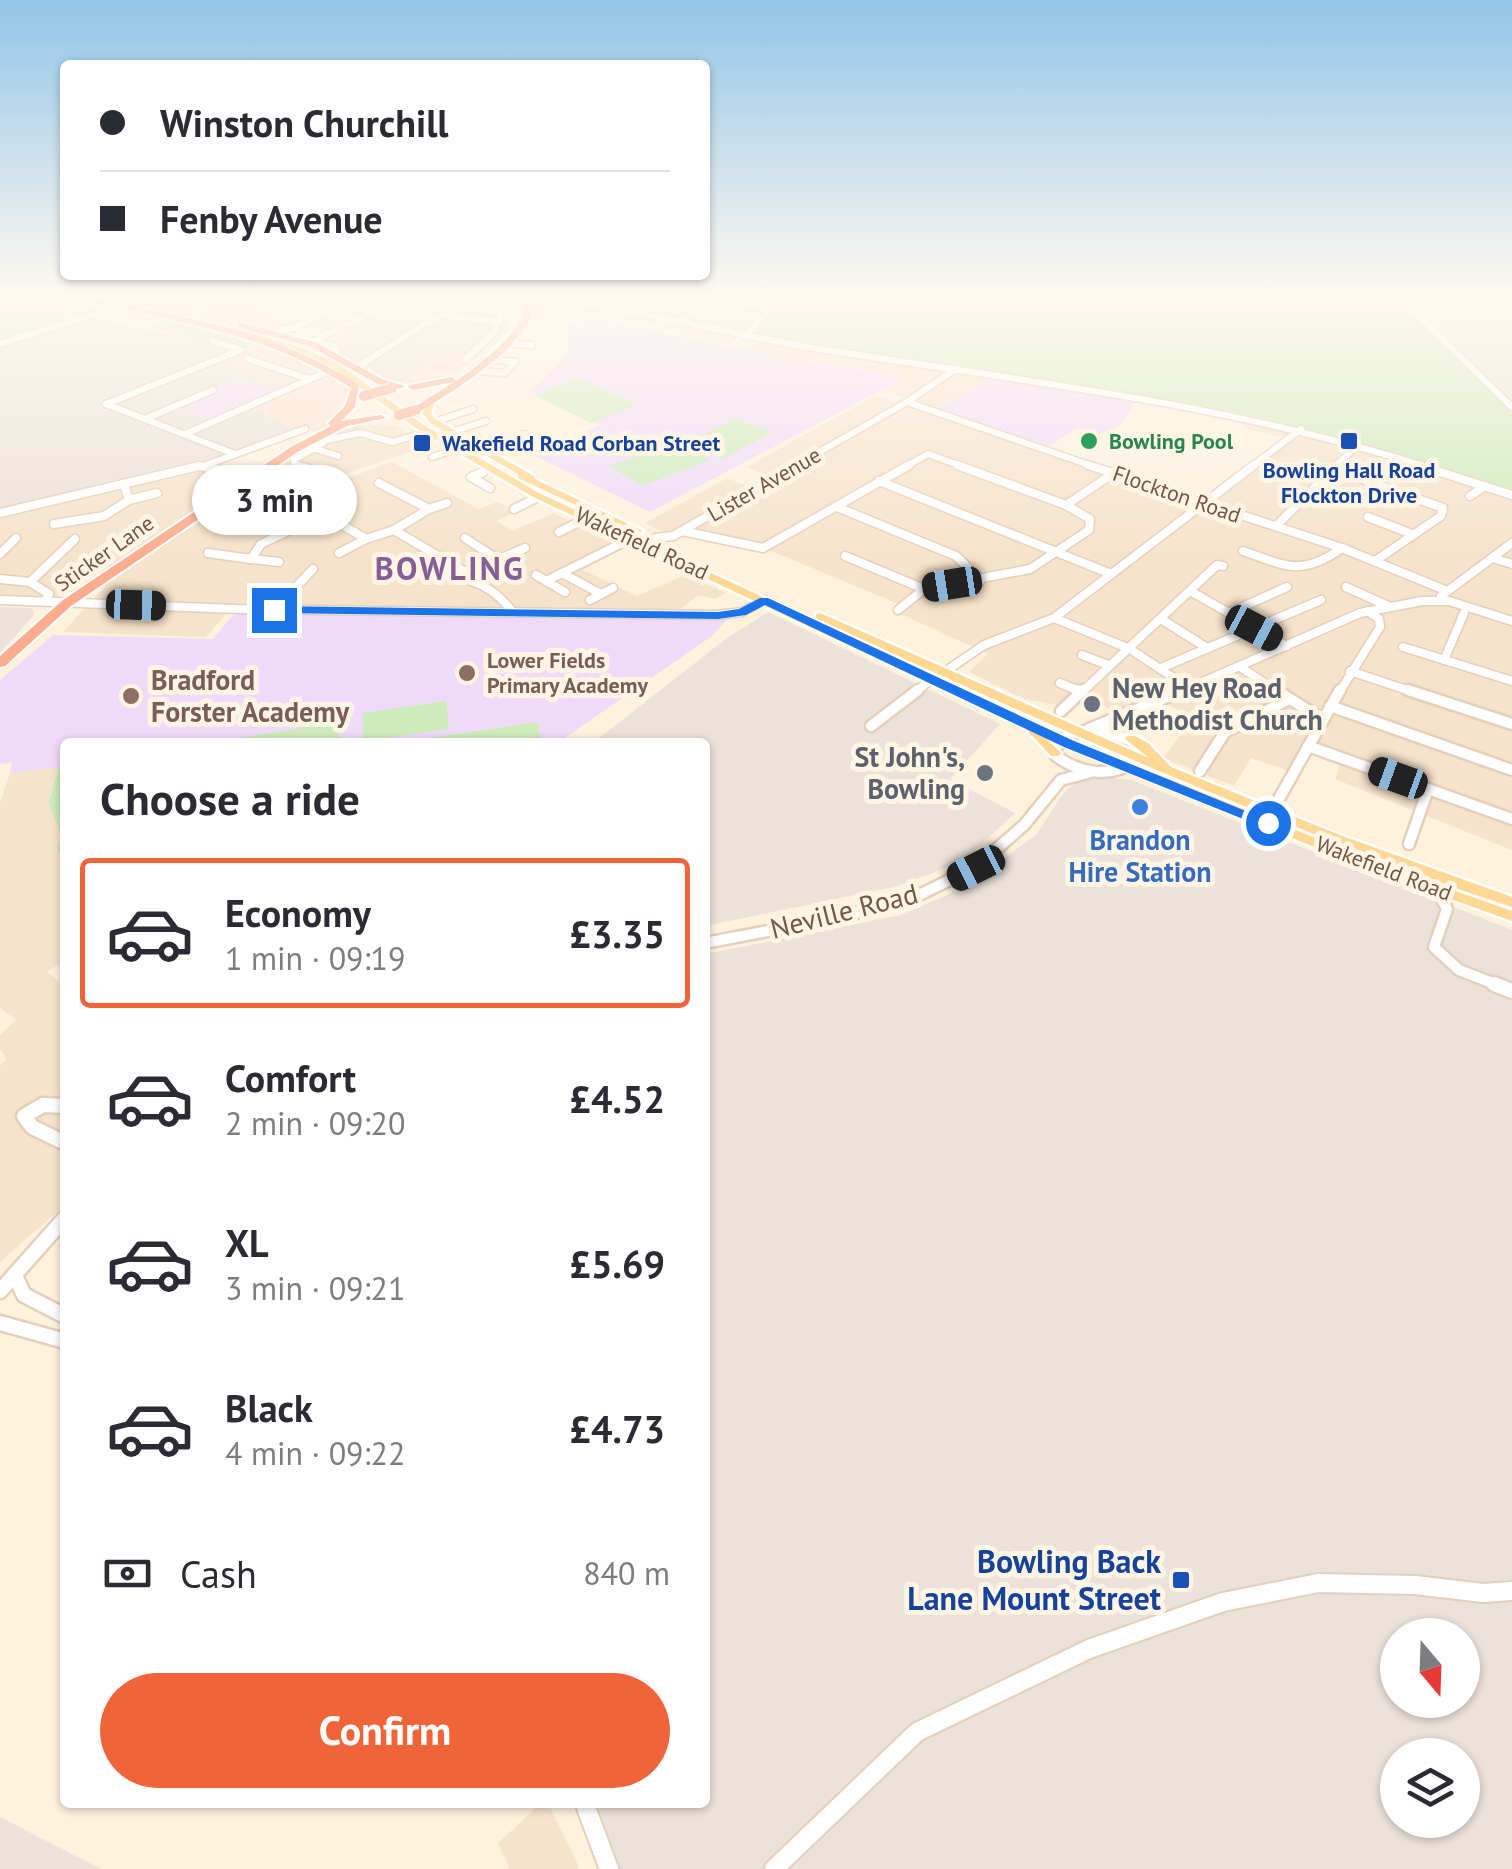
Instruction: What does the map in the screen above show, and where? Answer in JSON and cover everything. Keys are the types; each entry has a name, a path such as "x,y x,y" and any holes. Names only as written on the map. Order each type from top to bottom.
{"highway":[{"path":"346,380 356,387 360,416 383,418"},
{"path":"378,380 396,387 430,390 432,402"},
{"path":"413,387 448,380"},
{"name":"Sticker Lane","path":"250,476 339,432 383,418 397,408 416,410 463,380"},
{"path":"355,401 396,387"},
{"name":"Sticker Lane","path":"0,662 67,602 341,418 355,401"}],"main road":[{"name":"Wakefield Road","path":"357,380 418,426 587,518 764,600 1074,733 1132,764 1437,890 1512,916"},
{"path":"432,402 427,414 434,422 483,450 540,492"},
{"path":"383,418 401,421 483,472 540,492"},
{"name":"Wakefield Road","path":"540,492 654,538 675,537 1022,722 1057,750 1173,774 1512,902"},
{"path":"1130,739 1144,746 1173,774"}],"street":[{"path":"165,380 106,404 232,452"},
{"path":"185,434 306,380"},
{"name":"Lister Avenue","path":"675,537 939,380"},
{"path":"1026,380 1300,429 1512,495"},
{"path":"1484,380 1512,407"},
{"path":"145,419 213,390"},
{"name":"Flockton Road","path":"907,402 1204,505 1342,548 1445,590"},
{"path":"434,422 473,409"},
{"path":"452,432 486,421"},
{"path":"0,512 206,465 232,452 305,429"},
{"path":"871,726 984,645 1054,618 1300,429"},
{"path":"338,456 316,440 339,432 367,433 392,442 419,434"},
{"path":"483,450 524,434"},
{"path":"505,442 519,449"},
{"path":"310,469 293,461 320,446"},
{"path":"1276,526 1357,446"},
{"path":"432,457 446,452"},
{"path":"675,537 763,548 928,454 1066,505 1086,515 1092,524 1030,568 924,589 898,610"},
{"path":"206,465 250,476"},
{"path":"1335,469 1443,508 1441,516 1374,561"},
{"path":"224,470 250,476"},
{"path":"483,472 471,477 490,488"},
{"path":"1066,505 1114,473"},
{"path":"879,481 1111,574"},
{"path":"379,483 430,510"},
{"path":"124,484 129,500"},
{"path":"1470,496 1485,486"},
{"path":"514,508 540,492"},
{"path":"54,524 101,518 129,500 156,493"},
{"path":"339,553 446,503"},
{"path":"837,507 956,556 981,580"},
{"path":"250,559 261,544 324,514 366,540"},
{"path":"258,516 284,532"},
{"path":"1368,517 1412,534"},
{"path":"559,532 587,518"},
{"path":"394,530 434,554 450,569 506,600 512,613"},
{"path":"0,554 16,538"},
{"path":"465,538 496,558"},
{"path":"546,581 632,538"},
{"path":"30,582 75,540"},
{"path":"1440,600 1445,590 1512,543"},
{"path":"411,563 439,574 465,574 524,548"},
{"path":"1243,551 1301,570 1318,566 1342,548"},
{"path":"208,554 279,562"},
{"path":"846,556 924,589"},
{"path":"1493,558 1512,564"},
{"path":"1061,711 1192,592 1217,564 1223,566"},
{"path":"274,610 313,569"},
{"path":"562,573 601,594"},
{"path":"536,575 565,592"},
{"path":"0,579 30,582 49,594 45,601"},
{"path":"1228,613 1286,587"},
{"path":"590,600 613,588"},
{"path":"1346,588 1390,606"},
{"path":"1192,592 1288,646"},
{"path":"0,600 274,610 718,615 742,612 764,600"},
{"path":"1162,668 1320,600"},
{"path":"1057,750 1074,733 1132,715 1240,667 1249,658 1259,658 1368,611 1440,600 1512,621"},
{"path":"1271,813 1350,671 1380,627 1379,620 1368,611"},
{"path":"1444,660 1464,613"},
{"path":"1054,618 1130,649 1189,688"},
{"path":"1161,619 1207,648"},
{"path":"1009,638 1022,645"},
{"path":"1404,648 1512,681"},
{"path":"1082,655 1108,665"},
{"path":"1240,667 1322,719"},
{"path":"1350,671 1512,724"},
{"path":"1060,683 1081,692"},
{"path":"1200,772 1225,732 1289,699"},
{"path":"1330,706 1512,770"},
{"path":"1130,739 1132,715"},
{"path":"1057,750 1061,780 1132,764 1138,749 1130,739 1108,730 1090,729"},
{"path":"1308,746 1512,820"},
{"path":"1057,750 1068,765 1091,772"},
{"name":"Neville Road","path":"710,942 836,918 912,898 976,868 1024,825 1061,780"},
{"path":"1409,844 1428,789"},
{"path":"1437,890 1447,909 1434,947 1459,970 1512,991"},
{"path":"60,1104 35,1106 24,1116 32,1127 60,1141"},
{"path":"0,1291 60,1224"},
{"path":"14,1276 24,1295 60,1313"},
{"path":"0,1323 60,1340"},
{"path":"774,1869 917,1732 1089,1648 1222,1602 1318,1584 1416,1585 1483,1593 1512,1591"},
{"path":"586,1808 609,1869"}],"shaded area":[{"path":"0,380 269,380 291,387 248,408 301,430 208,463 0,513"},
{"path":"234,380 284,389 212,420 178,407 221,390 217,387"},
{"path":"269,380 307,380 291,387"},
{"path":"308,380 344,380 364,396 353,401 344,416 316,432 301,430 247,408"},
{"path":"408,380 440,380 421,387 400,386"},
{"path":"541,380 901,380 650,512 535,456 600,425 528,393"},
{"path":"899,380 986,380 933,411 1205,508 1291,439 1243,428 1252,420 1303,431 1512,498 1512,850 1335,779 1341,763 1313,754 1299,774 1251,758 1234,786 1163,758 1192,720 1157,696 1115,713 1080,688 1058,705 1025,699 969,672 988,654 896,612 901,605 769,550 688,527 664,532 645,523 727,478 750,487 767,476 747,467 874,396 896,402 905,398 884,390"},
{"path":"986,380 1010,380 1136,401 1120,426 1098,434 1079,428 1047,447 938,409"},
{"path":"1491,380 1512,380 1512,402"},
{"path":"350,424 396,425 410,435 393,445 416,439 427,446 322,482 298,469 283,474 271,469"},
{"path":"392,462 479,509 497,502 517,511 497,521 512,531 554,513 624,548 583,570 637,596 685,575 726,593 715,599 698,595 678,611 232,607 206,637 63,632 114,576 245,486 287,496 313,512 351,497 331,484"},
{"path":"199,466 254,476 79,594 45,601 0,600 0,513"},
{"path":"271,469 283,474 299,471 320,483 284,494 245,486"},
{"path":"0,607 31,608 35,614 0,653"},
{"path":"238,609 517,616 732,614 712,636 565,738 541,738 536,722 427,738 339,738 338,723 241,738 60,738 60,767 10,773 12,763 0,764 0,680 53,635 213,639"},
{"path":"768,612 1000,724 950,779 1015,813 962,862 894,887 710,925 710,738 599,738 727,638"},
{"path":"60,766 48,801 60,831 56,849 60,855 60,963 47,972 60,982 60,1209 0,1262 0,1066 6,1059 0,1049 0,1035 16,1020 0,1008 0,803 10,773"},
{"path":"1085,775 1131,780 1512,930 1512,1869 609,1869 586,1808 710,1808 710,953 901,915 965,887 1037,834 1064,792"},
{"path":"536,1808 550,1808 580,1869 510,1869 498,1843"},
{"path":"0,1817 101,1869 0,1869"}],"green space":[{"path":"573,380 584,380 637,405 591,423 534,395"},
{"path":"1036,380 1480,380 1512,414 1512,493 1317,431 1235,412"},
{"path":"735,419 773,432 722,459 684,444"},
{"path":"676,442 709,460 642,486 610,466"},
{"path":"334,481 332,486 352,496 313,512 287,496"},
{"path":"446,701 449,729 363,738 363,713"},
{"path":"338,722 339,738 239,738"},
{"path":"537,722 541,738 427,738"},
{"path":"60,766 60,832 48,802"}],"place":[{"name":"Bowling Pool","path":"1089,441"},
{"name":"Bowling Hall Road Flockton Drive","path":"1349,441"},
{"name":"Wakefield Road Corban Street","path":"422,443"},
{"name":"Lower Fields Primary Academy","path":"467,673"},
{"name":"Bradford Forster Academy","path":"131,696"},
{"name":"New Hey Road Methodist Church","path":"1092,704"},
{"name":"St John's, Bowling","path":"985,773"},
{"name":"Brandon Hire Station","path":"1140,807"},
{"name":"Bowling Back Lane Mount Street","path":"1181,1580"}],"district":[{"name":"BOWLING","path":"450,569"}],"route":[{"path":"274,610 718,615 742,612 764,600 1069,744 1268,823"}]}
